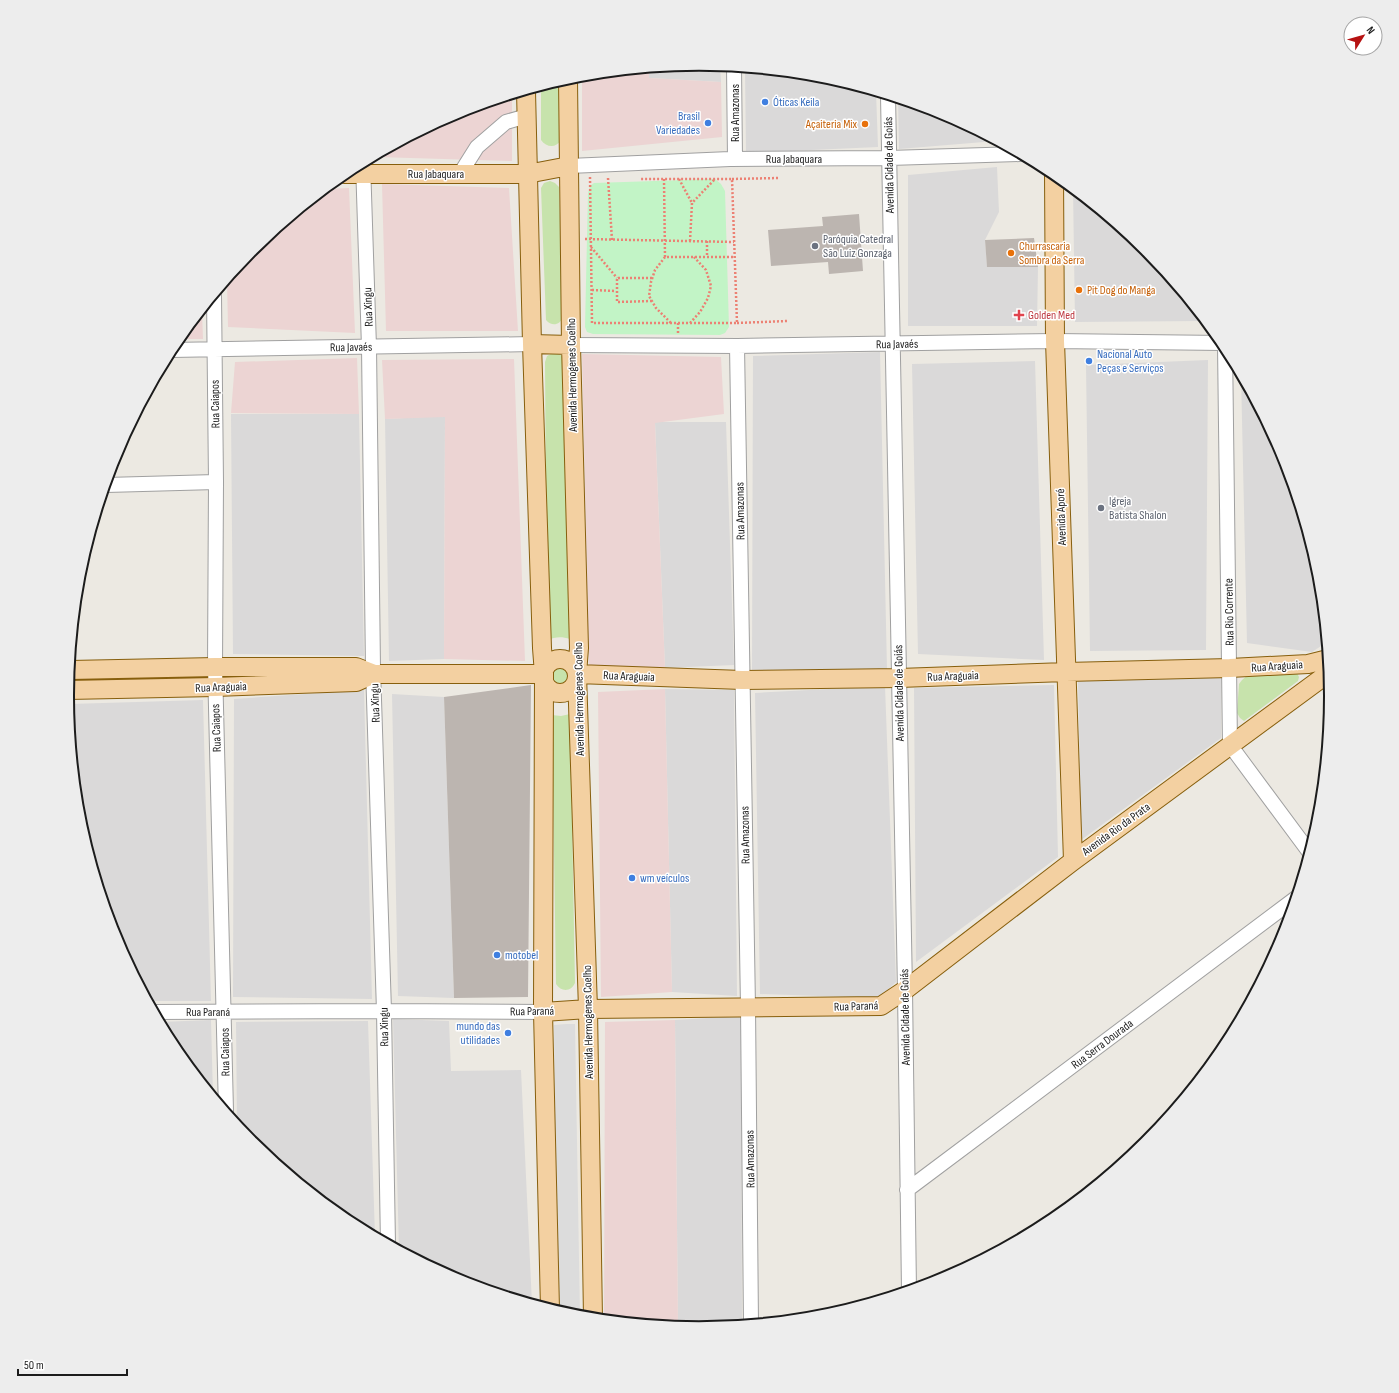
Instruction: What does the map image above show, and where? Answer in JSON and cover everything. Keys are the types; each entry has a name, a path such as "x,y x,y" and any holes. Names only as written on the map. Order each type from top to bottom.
{"main road":[{"name":"Avenida Hermogenes Coelho","path":"568,85 571,345 579,648 577,674 588,1009 593,1313"},
{"path":"526,96 532,344 541,632 544,674 543,1012 550,1304"},
{"name":"Rua Jabaquara","path":"365,168 460,174 528,174 569,166"},
{"name":"Avenida Aporé","path":"1054,181 1055,341 1072,861"},
{"path":"532,344 571,345"},
{"path":"560,659 572,663 577,674 574,686 569,690 558,692 549,688 546,684 544,674 545,668 549,663 560,659"},
{"name":"Rua Araguaia","path":"577,674 742,680 899,678 1230,668 1308,664 1324,660"},
{"name":"Rua Araguaia","path":"75,670 215,666 356,667 374,674 544,674"},
{"name":"Rua Araguaia","path":"74,690 356,682 374,674"},
{"name":"Avenida Rio da Prata","path":"904,990 1072,861 1325,676"},
{"name":"Rua Paraná","path":"543,1012 588,1009 881,1006 904,990"}],"street":[{"name":"Rua Amazonas","path":"734,72 735,159"},
{"name":"Avenida Cidade de Goiás","path":"888,100 909,1286"},
{"path":"460,174 477,148 506,122 527,116"},
{"name":"Rua Jabaquara","path":"569,166 735,159 889,158 1011,154"},
{"name":"Rua Xingu","path":"363,169 369,347 374,674 384,1011 388,1238"},
{"name":"Rua Caiapos","path":"214,302 216,482 215,687 226,1105"},
{"name":"Rua Javaés","path":"571,345 737,346 1055,341 1216,344"},
{"name":"Rua Javaés","path":"178,350 532,344"},
{"name":"Rua Amazonas","path":"737,346 748,1007 751,1320"},
{"name":"Rua Rio Corrente","path":"1224,356 1230,745"},
{"path":"111,485 216,482"},
{"path":"1230,745 1306,848"},
{"name":"Rua Serra Dourada","path":"907,1190 1290,902"},
{"name":"Rua Paraná","path":"160,1012 543,1012"}],"path":[{"path":"596,178 590,178 592,323 737,323 788,321"},
{"path":"602,178 608,178 612,240"},
{"path":"640,178 778,178"},
{"path":"664,179 666,257 655,270 649,296 656,308 671,323"},
{"path":"679,179 692,203 690,241"},
{"path":"692,203 716,179"},
{"path":"732,179 737,323"},
{"path":"591,240 734,242"},
{"path":"707,241 707,257"},
{"path":"591,247 616,278 616,302 652,301"},
{"path":"666,257 735,257"},
{"path":"690,323 700,312 708,298 711,286 706,270 694,257"},
{"path":"616,278 652,278"},
{"path":"592,290 616,292"}],"shaded area":[{"path":"659,72 720,72 721,82 649,78 649,73"},
{"path":"745,72 781,76 822,83 876,97 878,147 746,153"},
{"path":"649,73 649,78 721,82 722,137 582,151 582,82 618,76"},
{"path":"512,100 512,161 383,157 423,136 460,119"},
{"path":"898,103 939,119 987,142 899,149"},
{"path":"997,167 999,212 985,240 987,266 1038,267 1037,326 908,326 908,175"},
{"path":"382,184 509,188 518,331 386,331"},
{"path":"349,188 355,333 228,327 227,286 257,254 287,226 335,189"},
{"path":"1073,195 1112,226 1142,254 1170,284 1200,321 1075,322"},
{"path":"202,317 203,339 186,339"},
{"path":"880,352 887,669 752,670 753,356"},
{"path":"582,354 721,357 724,414 655,423 665,668 589,674"},
{"path":"357,358 359,414 231,413 235,362"},
{"path":"514,359 525,661 444,659 445,417 385,419 382,360"},
{"path":"1208,360 1206,650 1090,651 1086,365"},
{"path":"1035,361 1044,660 918,654 912,364"},
{"path":"1241,384 1277,457 1292,495 1304,535 1313,574 1320,615 1323,645 1312,652 1247,643"},
{"path":"231,414 359,414 364,656 233,654"},
{"path":"445,416 444,659 389,661 385,419"},
{"path":"655,422 726,422 734,665 665,668"},
{"path":"1221,677 1221,738 1081,840 1078,681"},
{"path":"1054,685 1058,857 916,962 914,688"},
{"path":"885,686 896,982 879,998 760,994 755,693"},
{"path":"665,689 734,690 737,996 672,992"},
{"path":"665,689 672,992 601,997 598,692"},
{"path":"364,690 372,999 233,997 234,699"},
{"path":"392,694 444,697 454,998 398,996"},
{"path":"203,700 211,1001 154,1001 139,973 107,898 95,858 79,778 75,737 74,704"},
{"path":"741,1016 742,1321 678,1321 675,1020"},
{"path":"393,1019 449,1021 451,1071 521,1070 532,1299 498,1289 460,1274 399,1244"},
{"path":"211,1020 213,1089 179,1044 166,1022"},
{"path":"675,1020 678,1321 659,1321 604,1315 605,1022"},
{"path":"368,1021 375,1231 352,1217 287,1167 237,1117 236,1022"},
{"path":"575,1024 580,1310 557,1305 554,1025"}],"green space":[{"path":"560,87 561,140 554,146 549,146 541,140 541,91"},
{"path":"715,179 721,184 725,191 729,327 725,333 720,335 593,334 587,332 585,327 588,193 590,186 594,183"},
{"path":"550,181 559,187 563,317 560,322 556,324 551,324 546,320 541,188 544,183"},
{"path":"553,353 560,354 564,359 570,639 558,637 547,640 545,362 547,356"},
{"path":"560,659 572,663 569,690 563,692 554,691 549,688 549,663"},
{"path":"1297,673 1299,677 1298,681 1244,721 1240,718 1237,713 1239,684 1249,674"},
{"path":"570,714 575,983 571,988 563,990 556,984 552,715 561,716"}],"building":[{"name":"Paróquia Catedral São Luiz Gonzaga","path":"859,214 863,271 829,274 828,262 771,266 768,230 823,226 822,217"},
{"name":"Churrascaria Sombra da Serra","path":"1034,238 1038,267 987,267 985,240"},
{"path":"531,685 528,997 454,998 444,697"}],"place":[{"name":"Óticas Keila","path":"765,102"},
{"name":"Brasil Variedades","path":"708,123"},
{"name":"Açaiteria Mix","path":"865,124"},
{"name":"Paróquia Catedral São Luiz Gonzaga","path":"815,246"},
{"name":"Churrascaria Sombra da Serra","path":"1011,253"},
{"name":"Pit Dog do Manga","path":"1079,290"},
{"name":"Golden Med","path":"1019,315"},
{"name":"Nacional Auto Peças e Serviços","path":"1089,361"},
{"name":"Igreja Batista Shalon","path":"1101,508"},
{"name":"wm veículos","path":"632,878"},
{"name":"motobel","path":"497,955"},
{"name":"mundo das utilidades","path":"508,1033"}]}
